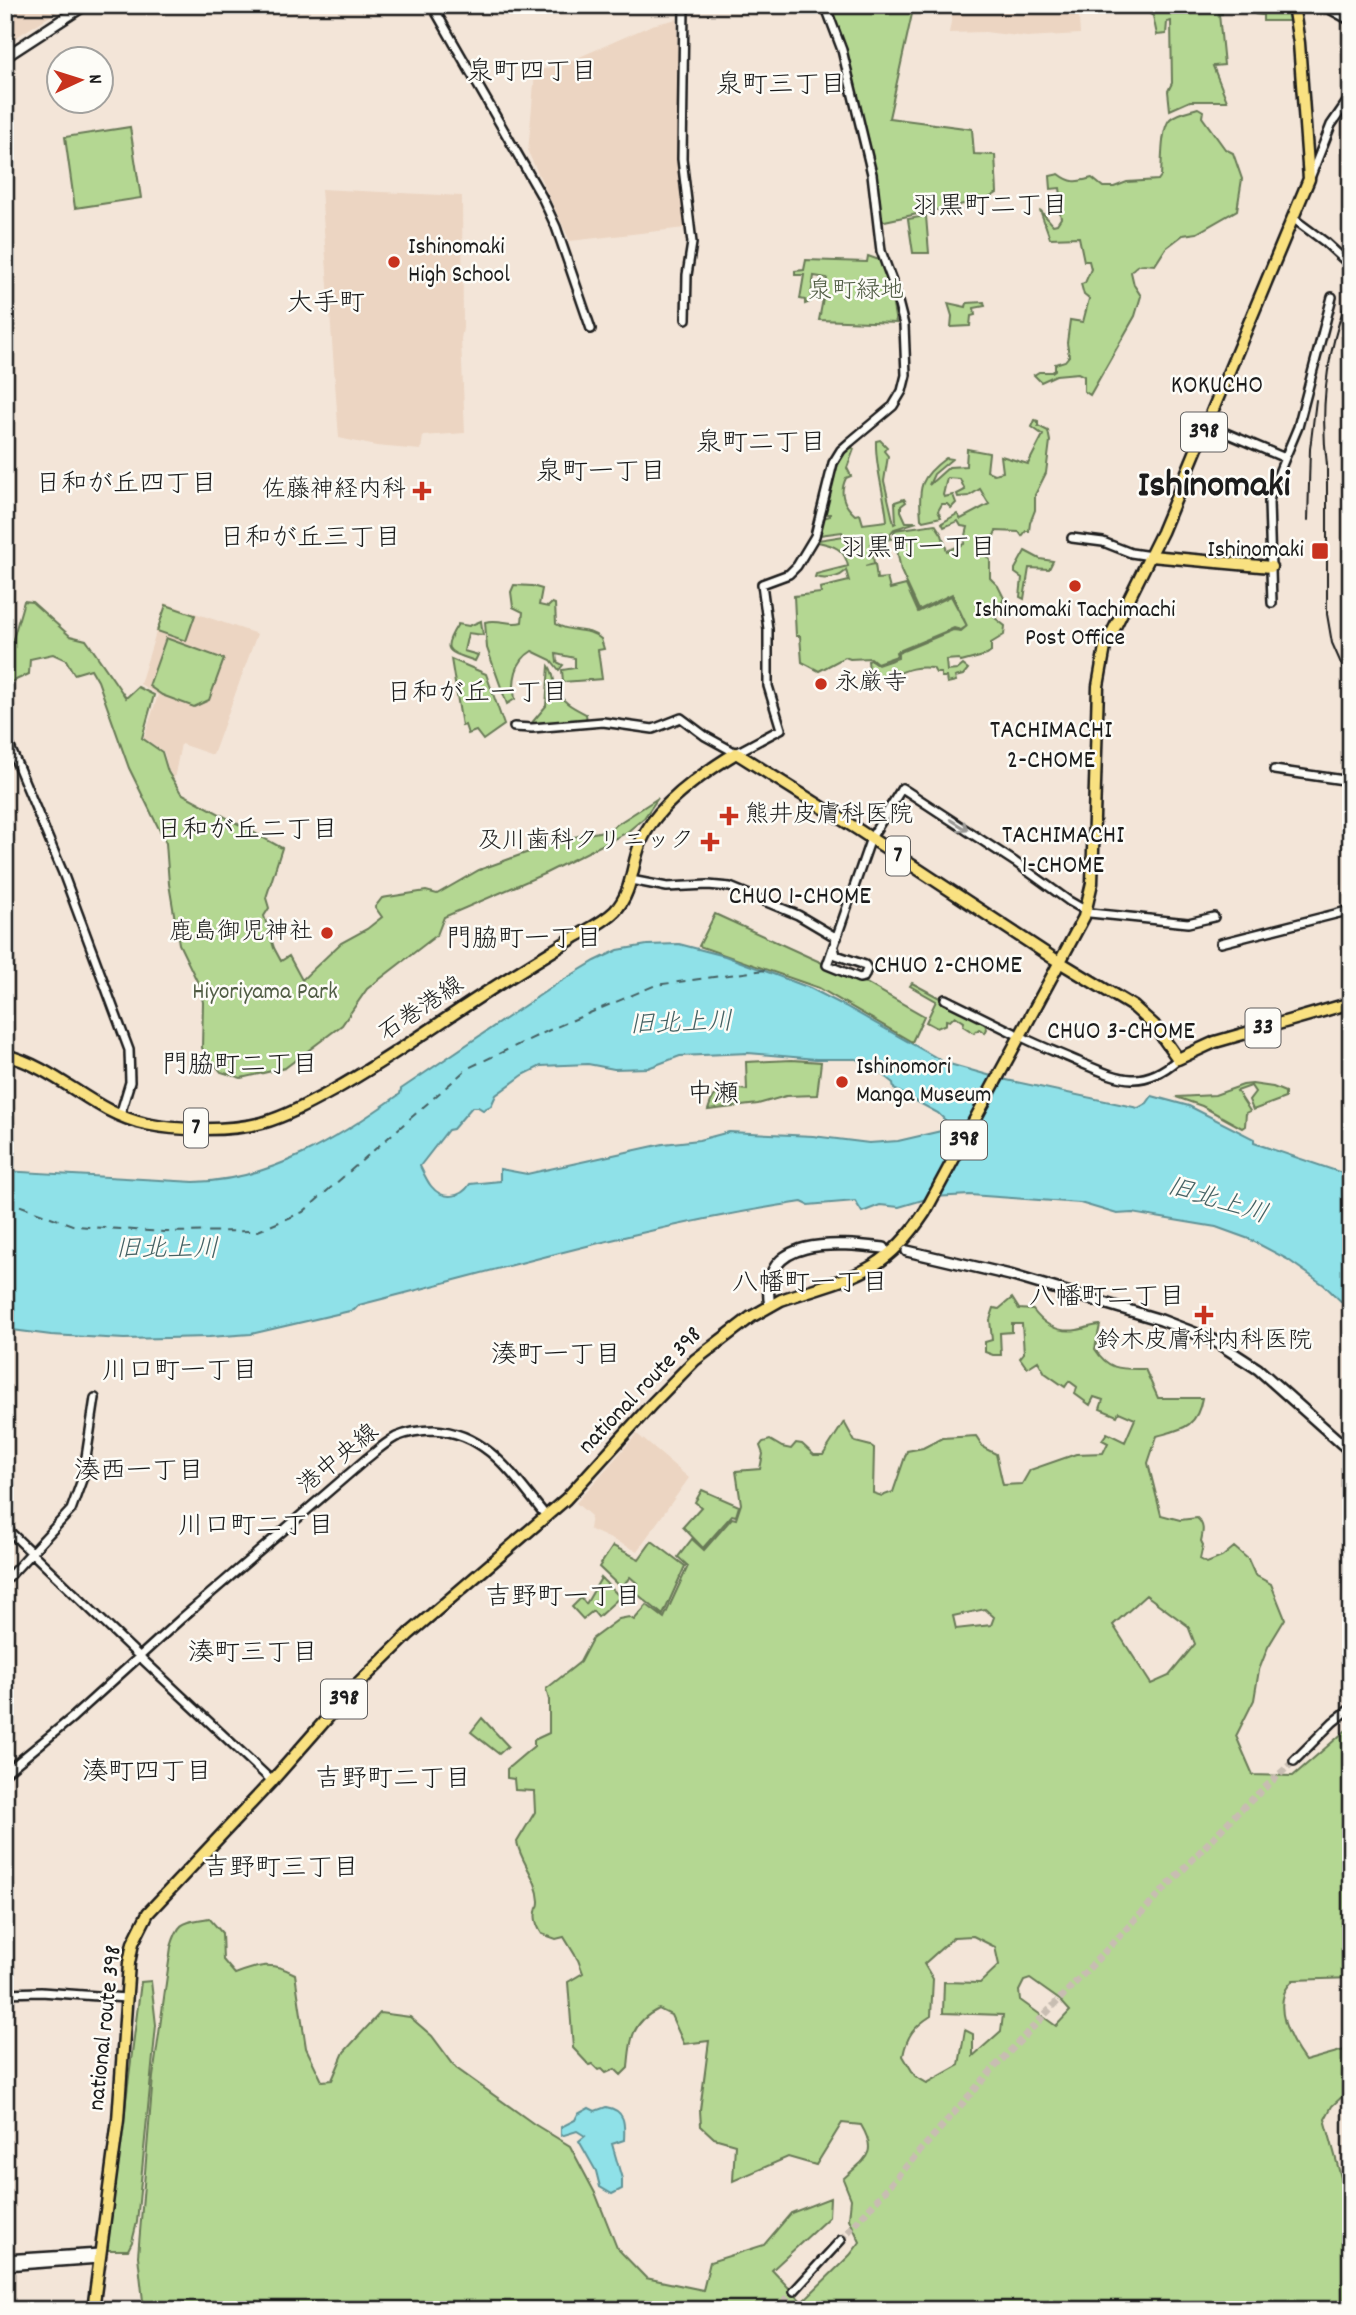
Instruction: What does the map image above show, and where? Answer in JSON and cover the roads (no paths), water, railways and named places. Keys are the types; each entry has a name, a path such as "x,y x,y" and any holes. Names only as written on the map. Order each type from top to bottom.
{"main road":[{"path":"5,57 85,5"},
{"name":"398","path":"1293,5 1299,43 1309,179"},
{"name":"national route 398","path":"93,2310 118,2120 133,1944 141,1924 153,1907 272,1781 352,1690 409,1634 547,1517 592,1473 652,1404 695,1360 770,1306 874,1267 901,1245 925,1213 1086,911 1092,883 1098,686 1107,640 1151,556 1309,179"},
{"path":"1151,556 1271,568"},
{"name":"7","path":"736,753 1059,962"},
{"name":"石巻港線","path":"5,1055 25,1060 58,1077 96,1105 145,1124 226,1128 260,1124 299,1108 384,1060 486,992 602,921 621,904 631,880 642,839 659,813 696,781 736,753"},
{"path":"1059,962 1148,1018 1178,1059"},
{"name":"33","path":"1178,1059 1214,1042 1351,1003"},
{"path":"770,1306 767,1292 771,1276 779,1262 797,1249 836,1245 884,1248"},
{"path":"907,1251 1010,1275 1161,1320 1213,1340 1258,1369 1351,1452"}],"street":[{"path":"432,5 542,197 556,227 591,329"},
{"path":"684,5 682,159 692,243 687,275 686,320"},
{"path":"514,727 533,729 603,722 653,729 681,718 705,736 736,753 781,729 768,686 768,629 762,584 789,574 797,566 815,536 834,463 841,450 893,406 902,391 906,375 902,315 881,251 872,174 842,50 825,5"},
{"path":"1322,5 1351,20"},
{"path":"1309,179 1331,125 1351,96"},
{"path":"1306,149 1311,156 1318,156"},
{"path":"1294,219 1351,266"},
{"path":"1272,603 1269,502 1301,418 1332,297"},
{"path":"1207,425 1285,458"},
{"path":"1072,538 1102,542 1151,556"},
{"path":"5,735 63,873 129,1050 130,1082 120,1115"},
{"path":"1274,769 1351,781"},
{"path":"834,948 836,955 865,965 867,970 864,977 859,978 827,965 871,838 902,788 1086,911 1188,923 1214,917"},
{"path":"631,880 667,887 730,887 798,915 837,937"},
{"path":"1221,943 1351,910"},
{"path":"945,999 1014,1033"},
{"path":"1024,1038 1119,1079 1145,1079 1156,1076 1178,1059"},
{"path":"5,1581 71,1510 83,1477 95,1398"},
{"name":"港中央線","path":"5,1773 73,1717 365,1460 385,1444 407,1433 423,1430 450,1431 475,1441 492,1452 547,1517"},
{"path":"5,1527 272,1781"},
{"path":"1294,1761 1351,1708"},
{"path":"5,1993 41,1992 127,1998"},
{"path":"794,2291 841,2240"},
{"path":"5,2266 31,2261 100,2256"},
{"path":"5,2259 31,2261"}],"water":[{"name":"旧北上川","path":"679,944 725,956 810,988 946,1063 1002,1079 1138,1108 1152,1096 1189,1106 1254,1139 1254,1143 1351,1176 1351,1311 1324,1285 1287,1259 1249,1239 1216,1227 1132,1213 1117,1214 1080,1203 970,1195 933,1197 899,1207 880,1205 862,1212 855,1201 808,1205 802,1202 746,1211 579,1248 359,1305 354,1310 251,1334 124,1339 51,1335 5,1329 5,1171 194,1182 251,1174 278,1165 353,1126 400,1094 401,1089 595,961 618,950 647,945","holes":["748,1053 816,1059 856,1059 870,1065 893,1083 894,1089 938,1113 947,1122 947,1127 941,1131 898,1141 869,1143 813,1136 729,1132 527,1174 500,1169 500,1181 470,1184 462,1192 452,1196 436,1191 420,1166 448,1130 453,1129 472,1107 483,1110 491,1106 496,1095 523,1075 541,1066 588,1064 614,1069 648,1068 680,1056"]},
{"path":"606,2107 620,2114 624,2128 624,2140 612,2144 622,2179 622,2189 612,2194 600,2187 596,2171 579,2141 585,2136 577,2131 561,2136 561,2127 575,2120 578,2114 589,2108 595,2111"}],"tunnel":[{"path":"841,2240 992,2070 1235,1815 1294,1761"},
{"path":"776,2310 794,2291"}],"railway":[{"path":"1351,289 1331,353 1324,420 1327,465 1327,614 1332,643 1351,686"},
{"path":"1308,520 1310,449 1316,400"}],"place":[{"name":"Ishinomaki High School","path":"394,262"},
{"name":"佐藤神経内科","path":"422,491"},
{"name":"Ishinomaki","path":"1320,551"},
{"name":"Ishinomaki Tachimachi Post Office","path":"1075,586"},
{"name":"永厳寺","path":"821,684"},
{"name":"熊井皮膚科医院","path":"729,816"},
{"name":"及川歯科クリニック","path":"710,842"},
{"name":"鹿島御児神社","path":"327,933"},
{"name":"Ishinomori Manga Museum","path":"842,1082"},
{"name":"鈴木皮膚科内科医院","path":"1204,1315"}],"district":[{"name":"泉町四丁目","path":"532,73"},
{"name":"泉町三丁目","path":"781,86"},
{"name":"羽黒町二丁目","path":"990,207"},
{"name":"大手町","path":"326,304"},
{"name":"KOKUCHO","path":"1217,386"},
{"name":"泉町二丁目","path":"761,444"},
{"name":"泉町一丁目","path":"601,473"},
{"name":"日和が丘四丁目","path":"126,485"},
{"name":"Ishinomaki","path":"1214,487"},
{"name":"日和が丘三丁目","path":"310,539"},
{"name":"羽黒町一丁目","path":"918,549"},
{"name":"日和が丘一丁目","path":"477,694"},
{"name":"TACHIMACHI 2-CHOME","path":"1051,746"},
{"name":"日和が丘二丁目","path":"247,831"},
{"name":"TACHIMACHI 1-CHOME","path":"1063,851"},
{"name":"CHUO 1-CHOME","path":"800,897"},
{"name":"門脇町一丁目","path":"524,940"},
{"name":"CHUO 2-CHOME","path":"948,966"},
{"name":"CHUO 3-CHOME","path":"1121,1032"},
{"name":"門脇町二丁目","path":"240,1066"},
{"name":"中瀬","path":"713,1095"},
{"name":"八幡町一丁目","path":"810,1284"},
{"name":"八幡町二丁目","path":"1107,1298"},
{"name":"湊町一丁目","path":"556,1356"},
{"name":"川口町一丁目","path":"180,1372"},
{"name":"湊西一丁目","path":"139,1472"},
{"name":"川口町二丁目","path":"256,1527"},
{"name":"吉野町一丁目","path":"563,1598"},
{"name":"湊町三丁目","path":"253,1654"},
{"name":"湊町四丁目","path":"147,1773"},
{"name":"吉野町二丁目","path":"393,1780"},
{"name":"吉野町三丁目","path":"281,1869"}],"park label":[{"name":"泉町緑地","path":"856,292"},
{"name":"Hiyoriyama Park","path":"265,993"}]}
